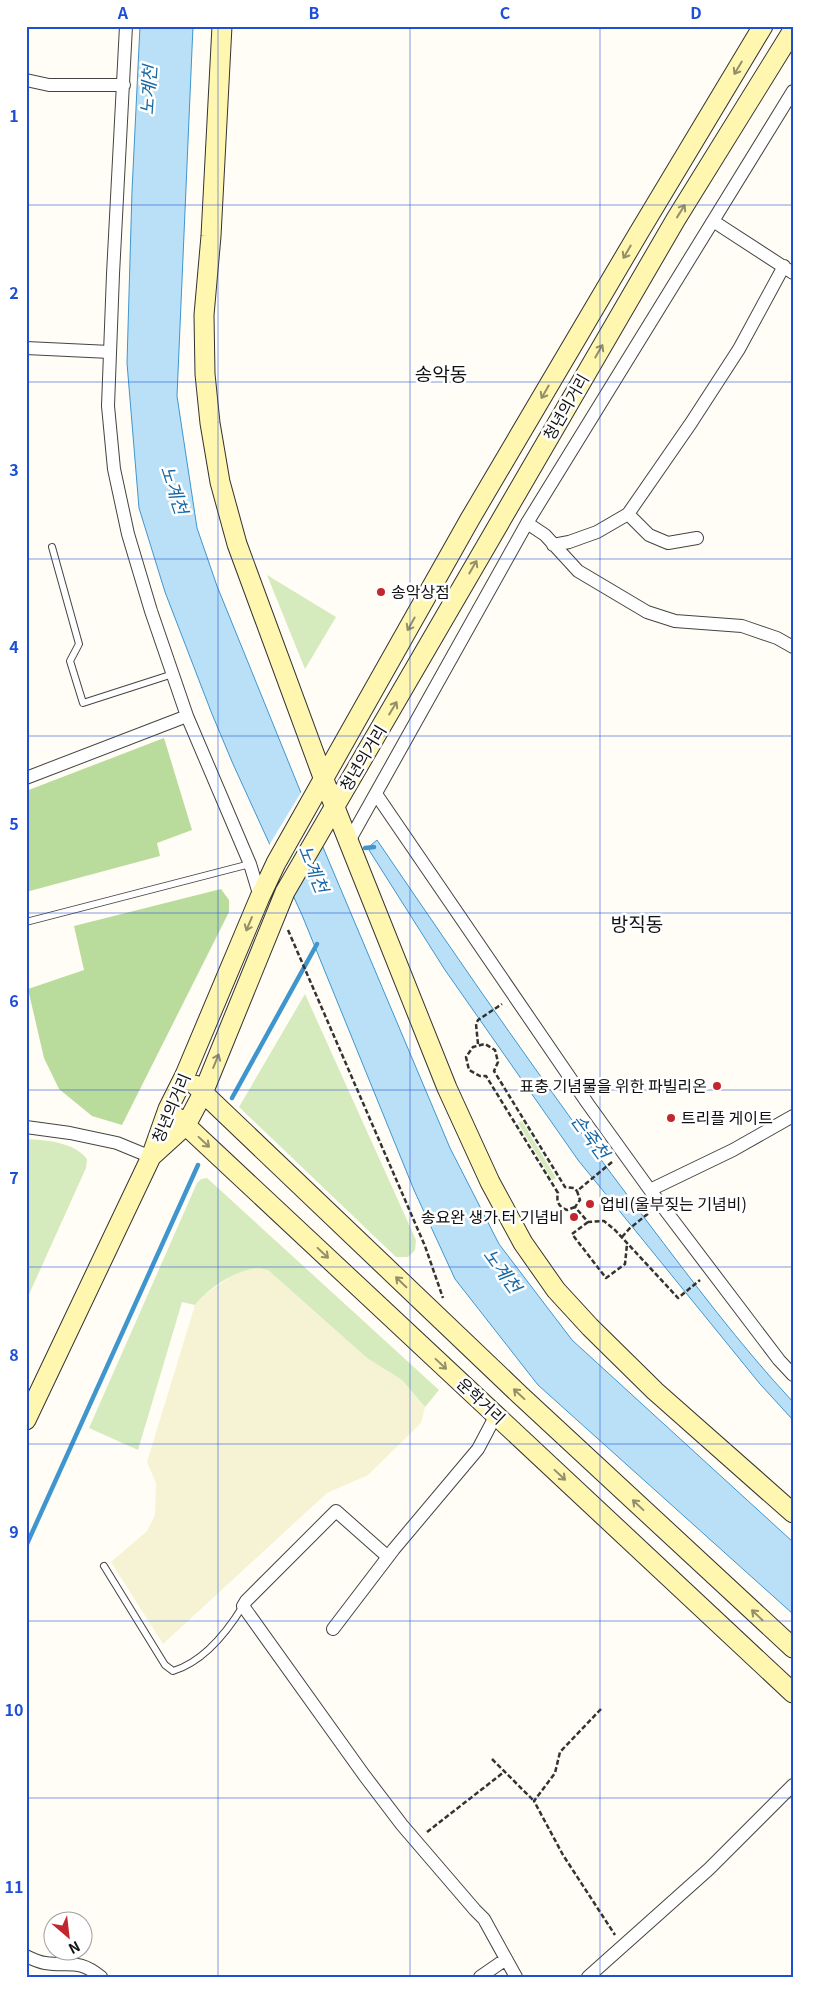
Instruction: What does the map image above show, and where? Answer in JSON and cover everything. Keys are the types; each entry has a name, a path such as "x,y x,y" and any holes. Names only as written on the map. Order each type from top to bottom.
{"main road":[{"path":"222,26 211,236 204,315 205,374 210,422 220,482 237,544 348,843 447,1088 490,1182 523,1243 556,1290 590,1327 655,1391 793,1514"},
{"name":"청년의거리","path":"151,1157 168,1109 185,1075 276,863 475,510 763,26"},
{"name":"청년의거리","path":"151,1157 186,1125 203,1093 282,900 323,825 676,219 793,30"},
{"name":"운학거리","path":"185,1075 520,1395 793,1648"},
{"name":"운학거리","path":"168,1109 793,1693"},
{"path":"26,1420 151,1157"}],"street":[{"path":"126,26 108,406 114,469 128,534 151,611 187,716 250,864 260,897"},
{"path":"26,80 49,84 124,85"},
{"path":"348,843 527,523 793,91"},
{"path":"554,545 597,532 628,514 739,349 788,270 712,221"},
{"path":"26,348 110,352"},
{"path":"628,514 650,535 668,543 697,538"},
{"path":"527,523 545,536 578,572 647,612 675,622 742,626 777,638 793,647"},
{"path":"26,778 187,716"},
{"path":"376,794 583,1096 650,1190 779,1360 793,1375"},
{"path":"650,1190 733,1150 793,1116"},
{"path":"26,1127 70,1133 117,1143 151,1157"},
{"path":"333,1629 388,1557 478,1449 496,1415"},
{"path":"388,1557 336,1511 246,1601 244,1606 364,1775 416,1841 484,1919 516,1977"},
{"path":"588,1977 709,1869 793,1785"},
{"path":"26,1956 44,1963 80,1964 90,1968 100,1977"},
{"path":"480,1977 506,1959"}],"lane":[{"path":"52,547 79,644 70,662 83,703 173,674"},
{"path":"26,922 250,864"},
{"path":"104,1566 165,1665 173,1671 183,1668 207,1650 230,1627 244,1606"}],"path":[{"path":"282,900 301,959 425,1246 444,1299"},
{"path":"478,1044 476,1024 478,1020 497,1007"},
{"path":"478,1044 491,1046 495,1050 498,1062 494,1071 486,1076 474,1074 466,1064 468,1052 478,1044"},
{"path":"494,1071 565,1187"},
{"path":"486,1076 558,1193 557,1202 567,1210 576,1207 580,1200 574,1188 565,1187 558,1193"},
{"path":"514,1120 521,1116"},
{"path":"577,1191 607,1165"},
{"path":"576,1207 588,1222"},
{"path":"622,1238 629,1229 646,1215"},
{"path":"627,1243 624,1264 606,1278 572,1234 588,1222 604,1221 627,1243 678,1298 697,1282"},
{"path":"534,1801 554,1773 560,1752 602,1709"},
{"path":"492,1759 534,1801 563,1854 622,1946"},
{"path":"416,1841 504,1772"}],"shaded area":[{"path":"254,1268 268,1270 367,1358 402,1380 425,1407 421,1423 368,1475 327,1493 163,1644 111,1562 147,1531 155,1515 156,1483 147,1462 195,1305 201,1297 236,1273"}],"green space":[{"path":"267,575 336,617 305,669"},
{"path":"164,738 192,830 157,843 160,856 26,892 26,791"},
{"path":"221,889 229,900 229,912 122,1125 92,1116 59,1089 44,1058 28,989 84,970 74,926"},
{"path":"305,994 416,1240 415,1250 408,1257 396,1257 239,1107"},
{"path":"522,1121 556,1178 552,1180 518,1123"},
{"path":"26,1139 51,1141 67,1145 87,1159 86,1168 26,1301"},
{"path":"207,1178 439,1390 425,1407 402,1380 367,1358 268,1270 254,1269 220,1282 195,1305 182,1302 138,1450 89,1428 197,1183 201,1179"}],"water":[{"name":"노계천","path":"140,26 193,26 177,396 197,528 217,586 325,852 450,1148 499,1244 572,1340 793,1542 793,1614 538,1385 455,1279 414,1190 302,915 212,714 165,592 139,508 127,363 132,191"},
{"path":"377,840 509,1032 611,1173 717,1313 793,1402 793,1420 760,1384 578,1160 445,970 369,850 371,845"}],"pier":[{"path":"303,789 324,842 290,896 268,847"}],"waterway":[{"name":"손죽천","path":"365,848 374,847"},
{"path":"232,1098 317,944"},
{"path":"26,1546 198,1165"}],"place":[{"name":"송악상점","path":"381,592"},
{"name":"표충 기념물을 위한 파빌리온","path":"717,1086"},
{"name":"트리플 게이트","path":"671,1118"},
{"name":"업비(울부짖는 기념비)","path":"590,1204"},
{"name":"송요완 생가 터 기념비","path":"574,1217"}],"district":[{"name":"송악동","path":"441,374"},
{"name":"방직동","path":"637,924"}]}
